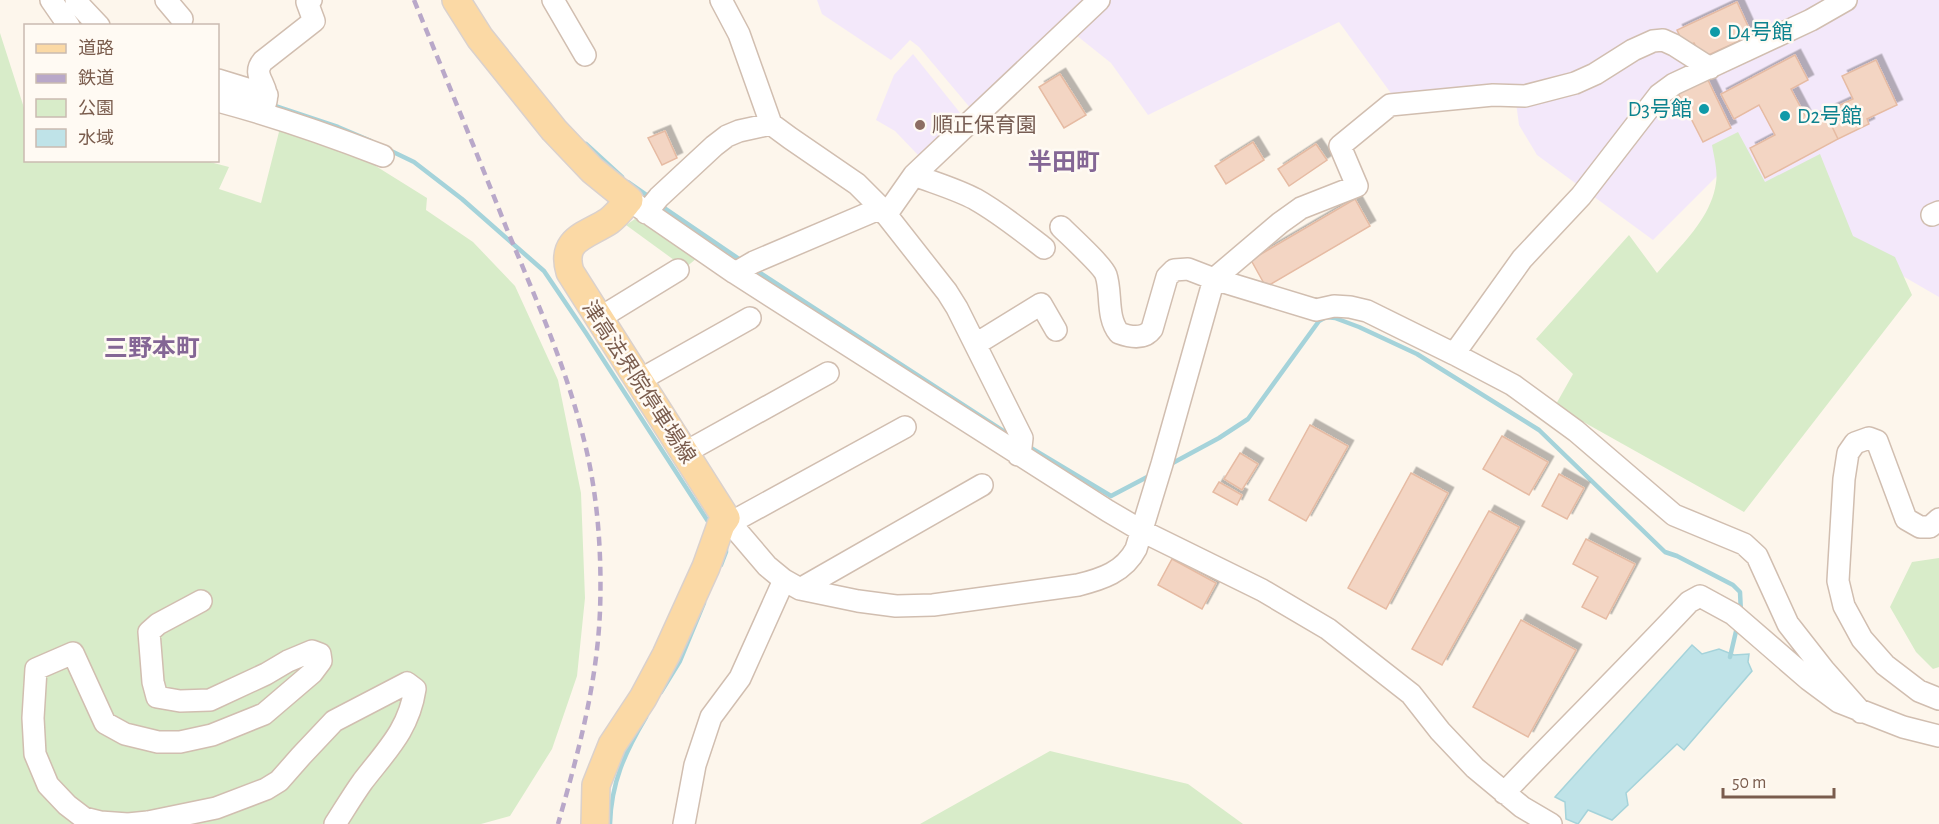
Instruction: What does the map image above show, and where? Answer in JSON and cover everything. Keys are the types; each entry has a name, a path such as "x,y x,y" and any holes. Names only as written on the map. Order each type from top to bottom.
{"main road":[{"path":"464,3 480,38 554,130 592,170 647,204"},
{"name":"津高法界院停車場線","path":"647,204 609,221 574,241 567,255 570,272 684,453 723,527"},
{"path":"595,824 596,786 612,745 643,698 666,655 723,527"}],"street":[{"path":"51,0 68,24"},
{"path":"76,0 97,24"},
{"path":"166,0 182,19"},
{"path":"265,103 258,66 314,21 307,2 311,0"},
{"path":"553,0 585,55"},
{"path":"721,0 739,34 770,120 857,184 887,210 979,342 1020,447"},
{"path":"744,268 887,210 914,175 1099,0"},
{"path":"1455,354 1522,259 1581,196 1659,95 1674,84 1811,20 1846,0"},
{"path":"905,427 723,527 766,566 792,584 858,602 896,606 933,605 1078,585 1099,580 1114,573 1130,560 1142,531 1214,279 1301,208 1357,186 1340,146 1390,105 1493,95 1525,96 1586,79 1653,41 1663,40 1674,45 1710,68"},
{"path":"219,80 322,132 383,156"},
{"path":"219,100 265,103"},
{"path":"770,120 727,136 647,204 1020,447 1142,531 1262,590 1328,629 1411,694 1440,731 1475,768 1522,807 1551,824"},
{"path":"914,175 975,199 1044,248"},
{"path":"1061,228 1106,273 1112,320 1119,333 1142,337 1150,332 1167,277 1174,270 1188,269 1316,310 1334,306 1367,311 1513,385 1576,431 1674,515 1744,544 1757,556 1788,624 1824,670 1862,712"},
{"path":"598,319 678,270"},
{"path":"979,342 1041,304 1056,330"},
{"path":"638,381 750,318"},
{"path":"684,453 828,373"},
{"path":"1939,519 1930,527 1920,527 1906,519 1877,441 1869,438 1855,443 1848,453 1844,479 1838,581 1844,606 1862,639 1885,665 1919,691 1939,699"},
{"path":"684,824 695,765 711,717 740,678 792,584 982,485"},
{"path":"1504,793 1689,602 1701,596 1738,618 1808,679 1839,702 1903,727 1939,736"},
{"path":"201,601 158,624 149,632 153,682 158,697 180,701 210,700 312,651 320,654 321,661 312,673 264,714 212,735 180,742 158,742 125,734 105,723 73,653 36,669 33,717 36,754 48,784 67,805 84,818 100,822 128,824 148,822 216,808 266,789 279,781 334,721 407,682 415,689 412,707 397,739 362,783 334,824"}],"shaded area":[{"path":"817,0 1090,0 972,110 919,47 910,40 891,60 822,14"},
{"path":"1110,0 1939,0 1939,297 1782,206 1727,166 1653,240 1537,155 1519,125 1514,87 1393,96 1339,22 1148,115 1111,63 1076,35"},
{"path":"913,54 961,114 918,155 895,131 876,120 894,75"}],"green space":[{"path":"0,33 24,108 24,162 210,162 229,167 219,189 261,203 281,124 342,145 427,198 426,210 473,242 515,286 558,380 581,493 585,598 577,676 552,749 510,816 481,824 0,824"},
{"path":"1738,132 1765,182 1820,154 1853,236 1895,257 1912,295 1744,512 1555,406 1573,374 1536,339 1629,235 1657,273 1693,231 1708,208 1716,178 1712,145"},
{"path":"638,217 697,258 685,268 626,225"},
{"path":"1939,558 1939,667 1933,669 1916,652 1890,607 1912,562"},
{"path":"1050,751 1188,784 1243,824 920,824"}],"water":[{"path":"1692,645 1702,654 1719,649 1734,655 1749,654 1748,662 1752,671 1684,750 1677,744 1626,793 1628,805 1612,820 1588,810 1578,824 1566,819 1565,802 1555,797"}],"building":[{"name":"D4号館","path":"1737,2 1752,35 1702,58 1694,43 1685,47 1677,30"},
{"name":"D2号館","path":"1795,55 1808,80 1791,89 1808,121 1825,112 1838,139 1765,178 1750,148 1775,135 1759,105 1734,119 1721,94"},
{"path":"1876,60 1897,105 1867,119 1869,124 1838,139 1825,112 1853,99 1842,76"},
{"path":"1060,74 1086,115 1064,128 1039,87"},
{"name":"D3号館","path":"1706,76 1731,128 1703,142 1677,91"},
{"path":"665,131 677,158 662,165 648,138"},
{"path":"1253,142 1264,160 1226,184 1215,166"},
{"path":"1316,144 1327,160 1289,186 1278,169"},
{"path":"1355,199 1370,226 1266,287 1251,260"},
{"path":"1310,425 1348,446 1306,521 1269,500"},
{"path":"1502,436 1548,462 1529,495 1483,469"},
{"path":"1240,453 1258,464 1242,490 1224,479"},
{"path":"1411,473 1448,493 1386,609 1348,588"},
{"path":"1559,474 1584,488 1567,519 1542,506"},
{"path":"1219,482 1242,495 1237,505 1213,492"},
{"path":"1489,511 1519,527 1442,665 1412,649"},
{"path":"1586,539 1635,564 1606,619 1582,607 1598,577 1573,564"},
{"path":"1172,559 1216,583 1202,609 1158,585"},
{"path":"1521,620 1576,650 1528,737 1473,707"}],"waterway":[{"path":"272,105 338,127 371,141"},
{"path":"586,144 622,177"},
{"path":"387,149 414,162 462,199 544,271 711,526"},
{"path":"628,182 651,198"},
{"path":"660,205 742,261"},
{"path":"754,269 1014,438"},
{"path":"1169,465 1219,438 1248,419 1319,321 1326,317 1335,318 1417,354 1539,430 1665,552 1733,585 1740,592 1741,613"},
{"path":"1026,445 1111,496 1151,475"},
{"path":"721,565 726,547"},
{"path":"661,692 680,661 704,603"},
{"path":"1730,657 1737,627"},
{"path":"610,824 613,795 620,768 646,717"}],"railway":[{"path":"414,0 559,359 577,412 593,482 600,568 598,638 591,692 558,824"}],"place":[{"name":"D4号館","path":"1715,32"},
{"name":"D3号館","path":"1704,109"},
{"name":"D2号館","path":"1785,116"},
{"name":"順正保育園","path":"920,125"}],"district":[{"name":"半田町","path":"1064,162"},
{"name":"三野本町","path":"152,348"}]}
